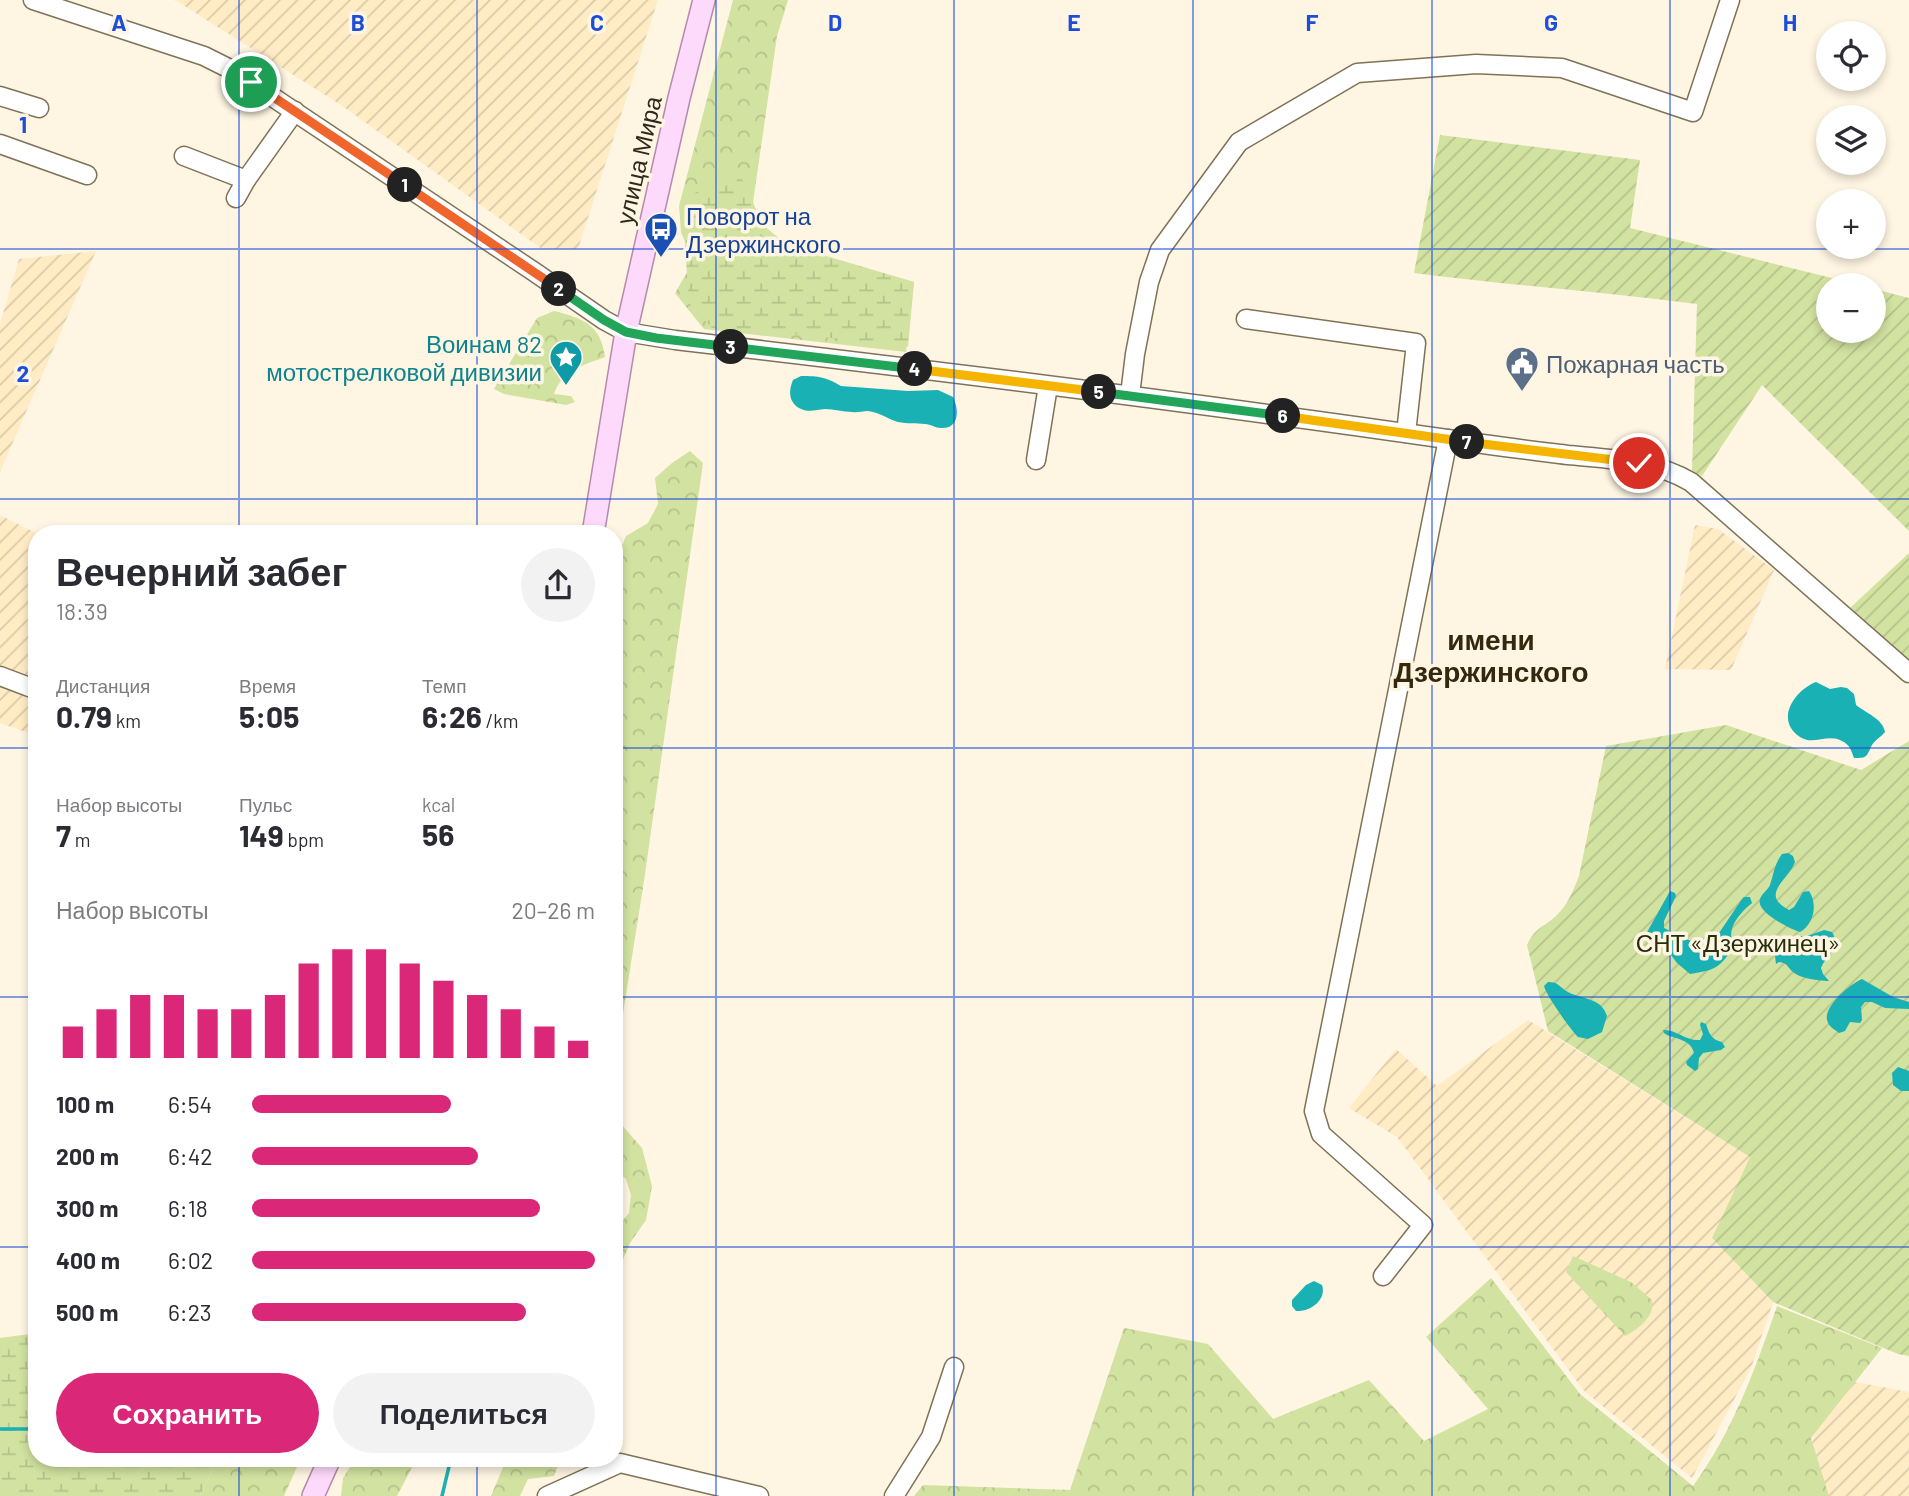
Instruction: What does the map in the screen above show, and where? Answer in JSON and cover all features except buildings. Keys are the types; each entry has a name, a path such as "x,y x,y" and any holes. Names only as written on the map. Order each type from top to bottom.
{"main road":[{"name":"улица Мира","path":"594,525 626,332 704,0"},
{"path":"313,1496 326,1467"}],"street":[{"path":"33,0 204,56 251,82 604,320 626,332 675,341 1130,395 1659,467 1681,475 1696,486 1909,673"},
{"path":"1130,395 1149,282 1160,250 1238,142 1357,73 1476,64 1562,68 1693,112 1730,0"},
{"path":"0,96 39,108"},
{"path":"236,198 295,111"},
{"path":"0,144 87,175"},
{"path":"184,156 246,180"},
{"path":"1246,319 1416,343 1406,433"},
{"path":"1037,460 1048,386"},
{"path":"1383,1276 1423,1225 1321,1134 1314,1111 1448,439"},
{"path":"0,676 28,687"},
{"path":"894,1496 931,1437 954,1367"},
{"path":"623,1464 759,1496"},
{"path":"547,1496 611,1467"}],"shaded area":[{"path":"175,0 658,0 578,249 542,249 341,105"},
{"path":"96,251 0,472 0,324 19,259"},
{"path":"0,515 28,529 28,733 0,723"},
{"path":"1695,525 1718,529 1774,570 1731,670 1665,669"},
{"path":"1528,1020 1750,1157 1712,1238 1773,1302 1751,1368 1692,1478 1584,1391 1397,1137 1349,1108 1396,1049 1437,1086"},
{"path":"1824,1376 1909,1392 1909,1496 1803,1496"}],"green space":[{"path":"733,0 788,0 777,36 753,202 767,243 914,282 906,352 704,329 675,293 693,262 681,232 679,206"},
{"path":"1440,135 1640,160 1630,228 1816,274 1816,343 1886,343 1886,292 1909,298 1909,531 1762,385 1702,476 1692,471 1697,304 1414,273"},
{"path":"722,177 742,179 763,225 786,244 914,282 908,347 788,333 712,328 689,303 685,245 695,193"},
{"path":"554,311 589,325 595,330 603,346 605,357 568,374 554,394 571,396 575,402 566,405 504,394 494,389 537,318"},
{"path":"690,451 703,463 623,1013 623,543 626,536 648,523 658,504 655,478"},
{"path":"1909,553 1909,660 1850,608"},
{"name":"СНТ «Дзержинец»","path":"1726,725 1861,770 1909,741 1909,1356 1898,1354 1773,1302 1712,1238 1750,1157 1548,1031 1527,945 1537,931 1562,910 1579,876 1606,746"},
{"path":"623,1126 642,1148 652,1186 646,1220 630,1243 623,1260 623,1220 629,1213 631,1195 623,1176"},
{"path":"1573,1256 1631,1282 1652,1300 1651,1312 1644,1322 1625,1336 1566,1272"},
{"path":"1491,1278 1580,1394 1693,1486 1731,1422 1777,1306 1882,1348 1811,1438 1829,1496 914,1496 923,1485 1070,1490 1124,1328 1208,1344 1273,1419 1369,1380 1424,1441 1488,1409 1426,1337"},
{"path":"28,1334 28,1467 214,1467 200,1496 0,1496 0,1338"},
{"path":"214,1467 297,1467 284,1496 200,1496"},
{"path":"350,1467 412,1467 397,1496 341,1496 343,1478"},
{"path":"503,1467 558,1467 554,1476 528,1479 520,1496 491,1496"}],"water":[{"path":"801,376 822,378 841,386 908,391 938,390 953,397 956,407 955,422 941,428 898,422 868,411 812,411 799,408 790,395 793,380"},
{"path":"1816,682 1830,689 1847,688 1854,694 1856,705 1884,727 1885,732 1873,743 1866,756 1854,758 1849,746 1837,739 1805,739 1792,730 1788,714 1790,706 1801,692"},
{"path":"1788,853 1793,856 1795,862 1778,887 1776,898 1789,910 1794,907 1803,892 1809,891 1813,913 1809,924 1800,932 1774,919 1760,904 1779,858"},
{"path":"1670,891 1676,896 1664,921 1664,928 1710,950 1742,899 1750,897 1752,903 1740,915 1731,935 1732,940 1743,944 1742,947 1734,945 1716,967 1690,974 1677,963 1659,939 1646,934"},
{"path":"1824,930 1832,932 1835,938 1834,947 1821,968 1829,981 1804,977 1796,974 1784,963 1776,964 1774,948 1795,936 1807,936"},
{"path":"1862,979 1893,997 1909,1002 1909,1009 1885,1008 1865,1002 1861,1007 1860,1023 1850,1022 1845,1031 1839,1033 1828,1022 1827,1014 1845,990"},
{"path":"1548,982 1600,1005 1607,1016 1602,1032 1588,1039 1578,1037 1549,997 1544,986"},
{"path":"1701,1022 1706,1024 1713,1038 1722,1042 1725,1047 1703,1053 1695,1071 1686,1062 1694,1053 1690,1045 1667,1035 1663,1030 1700,1040 1703,1034"},
{"path":"1898,1067 1909,1071 1909,1091 1901,1091 1893,1085 1892,1073"},
{"path":"1314,1281 1322,1285 1320,1300 1312,1307 1296,1311 1292,1300 1306,1285"}],"waterway":[{"path":"0,1429 28,1429"},
{"path":"442,1496 449,1467"}],"place":[{"name":"Поворот на Дзержинского","path":"661,259"},
{"name":"Воинам 82 мотострелковой дивизии","path":"566,387"},
{"name":"Пожарная часть","path":"1522,393"}],"district":[{"name":"имени Дзержинского","path":"1491,655"}],"route":[{"path":"251,82 604,320 626,332 675,341 1130,395 1639,463"}]}
